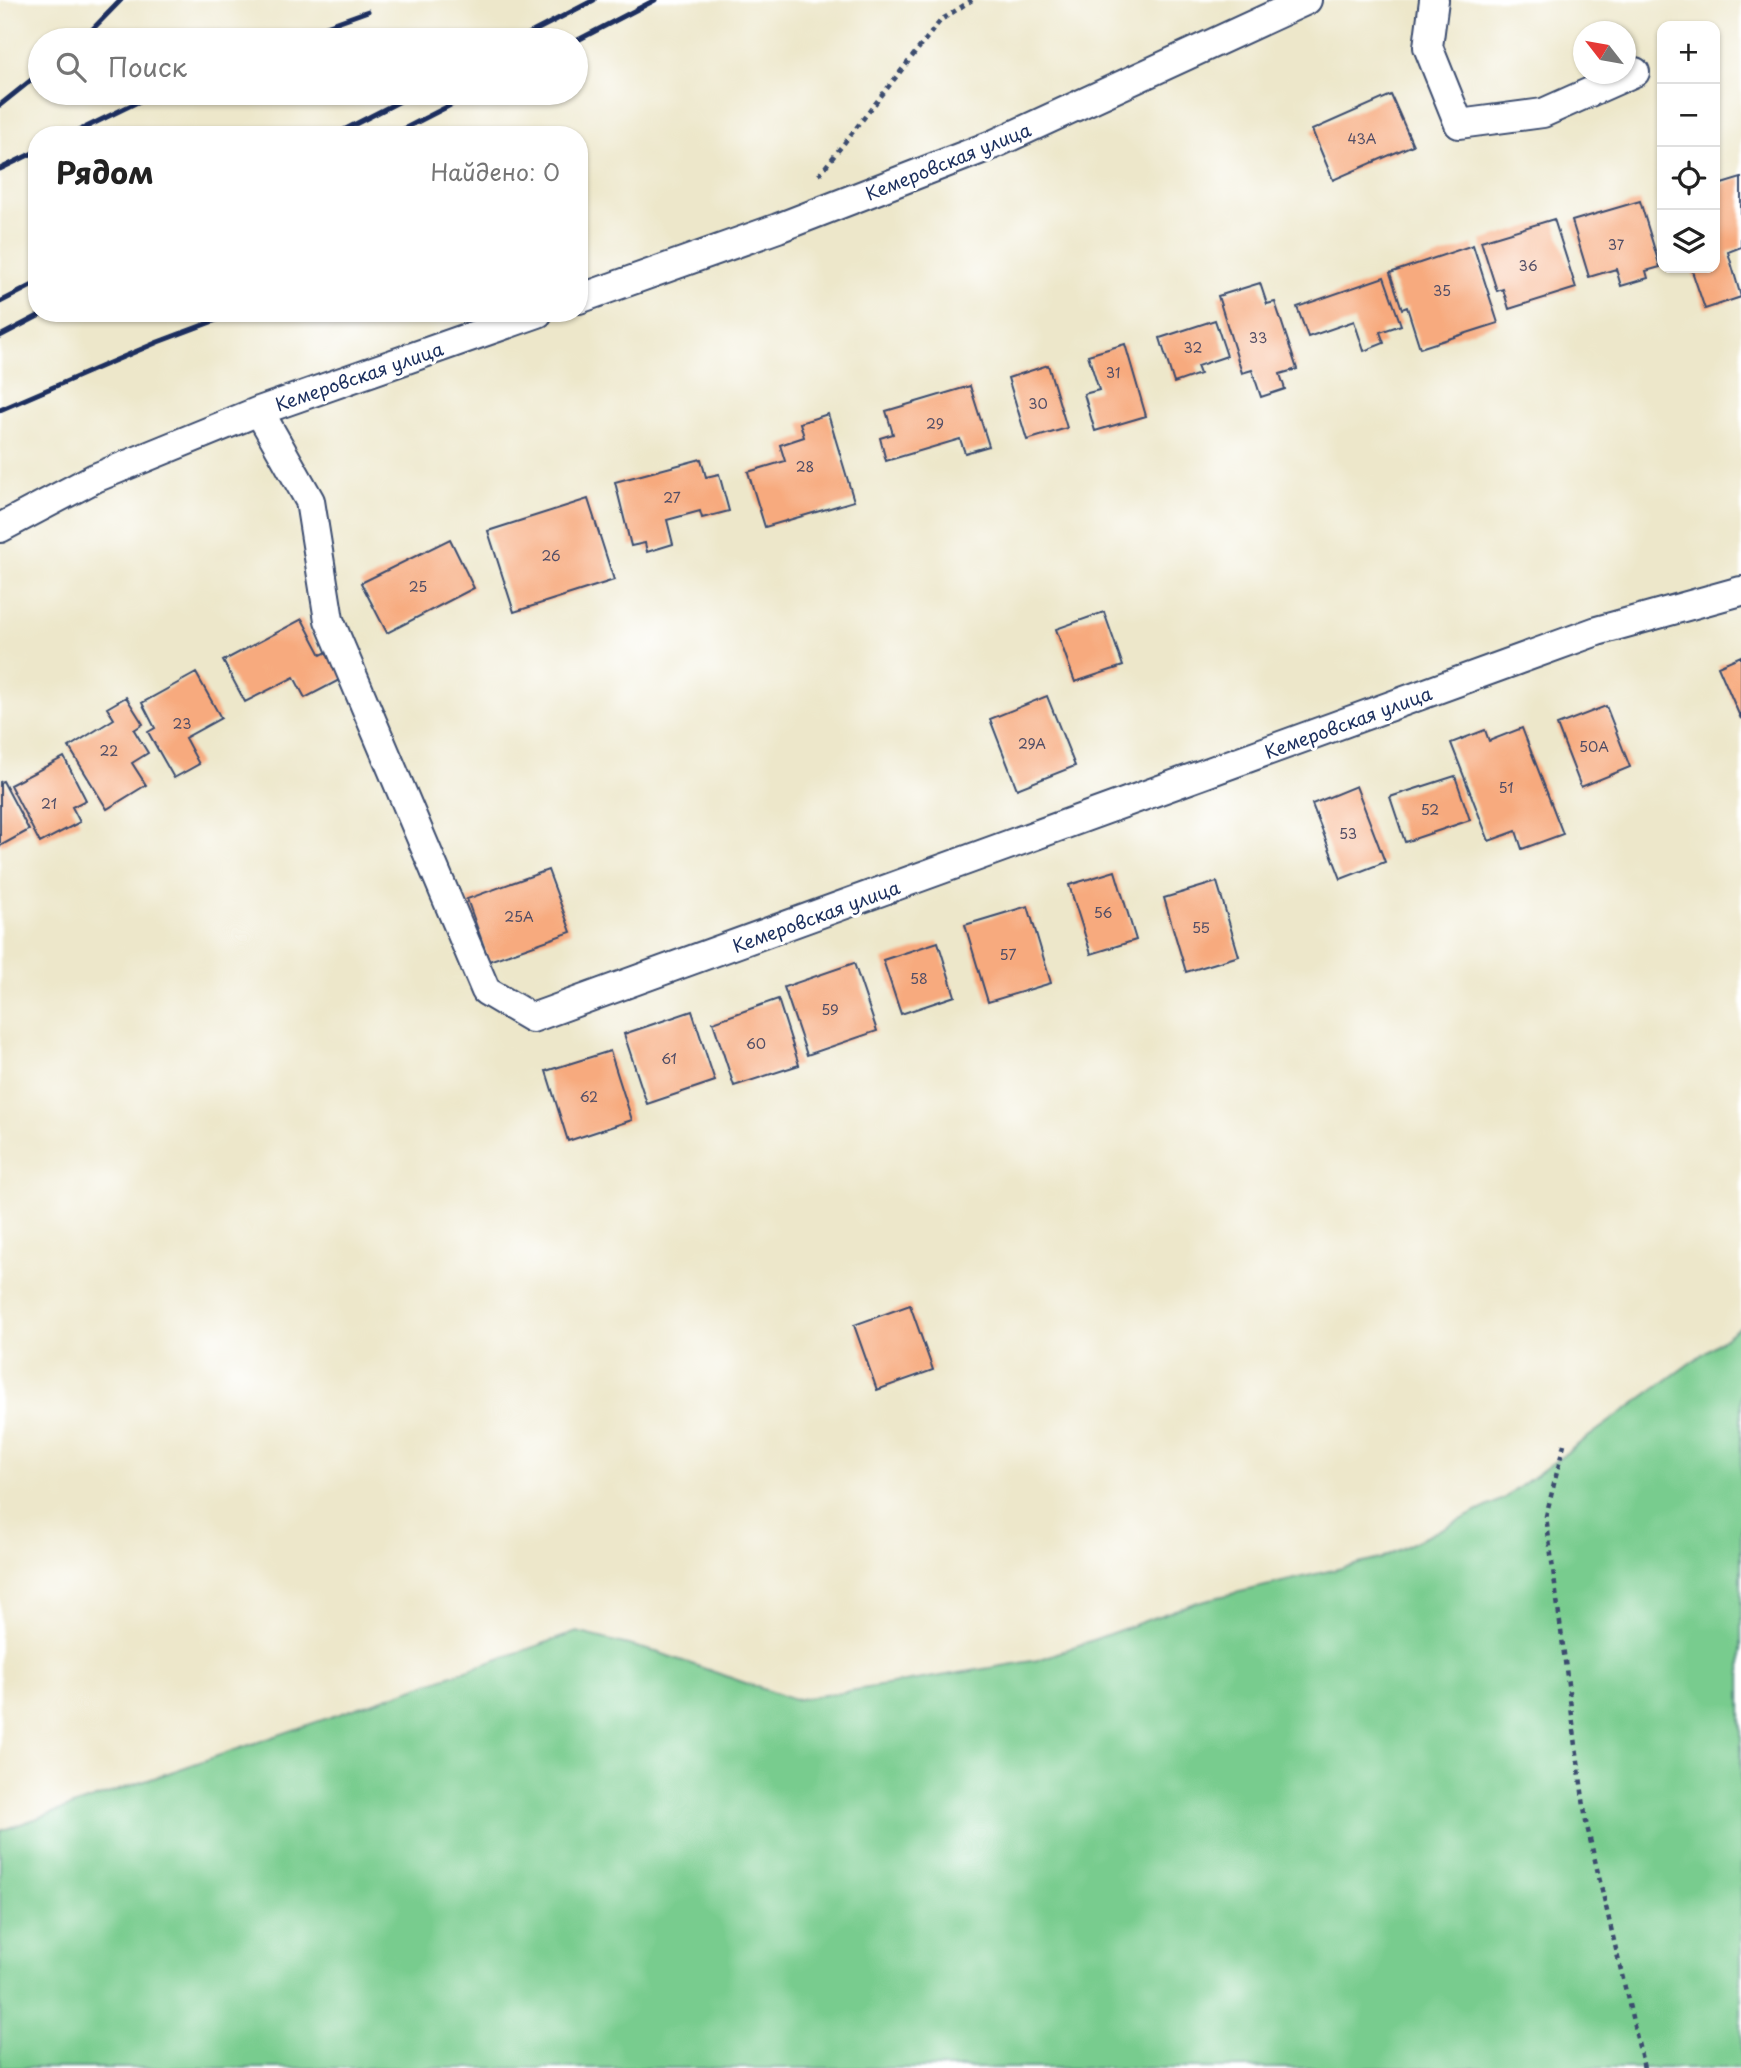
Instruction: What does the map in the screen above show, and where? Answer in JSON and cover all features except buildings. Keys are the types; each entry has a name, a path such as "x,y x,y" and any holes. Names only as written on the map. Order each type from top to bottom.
{"street":[{"name":"Кемеровская улица","path":"588,296 778,228 992,145 1307,0"},
{"path":"1434,0 1428,47 1459,124 1543,114 1609,84"},
{"name":"Кемеровская улица","path":"0,528 95,478 260,411 512,322"},
{"name":"Кемеровская улица","path":"260,411 310,501 329,620 486,991 532,1018 1597,631 1741,591"}],"path":[{"path":"812,184 941,20 972,0"},
{"path":"1564,1444 1546,1516 1549,1543 1586,1822 1643,2068"}],"green space":[{"path":"1741,1326 1741,2068 0,2068 0,1831 577,1632 660,1653 794,1700 1038,1660 1197,1602 1380,1559 1503,1499"}],"railway":[{"path":"94,28 121,0"},
{"path":"540,28 594,0"},
{"path":"588,35 655,0"},
{"path":"321,28 368,11"},
{"path":"0,105 28,83"},
{"path":"88,126 131,105"},
{"path":"352,126 393,105"},
{"path":"410,126 451,105"},
{"path":"0,169 28,155"},
{"path":"0,302 28,288"},
{"path":"0,336 28,321"},
{"path":"0,410 211,322"}]}
